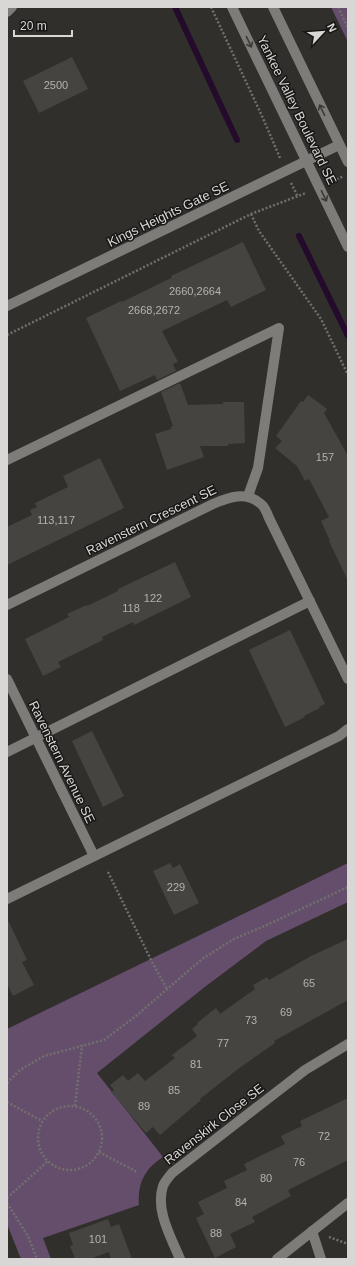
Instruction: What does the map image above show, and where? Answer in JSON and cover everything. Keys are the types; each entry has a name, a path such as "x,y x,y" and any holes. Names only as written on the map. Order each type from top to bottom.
{"street":[{"path":"7,12 12,7"},
{"name":"Yankee Valley Boulevard SE","path":"232,7 348,247"},
{"name":"Yankee Valley Boulevard SE","path":"273,7 348,162"},
{"name":"Kings Heights Gate SE","path":"7,306 339,145"},
{"path":"7,460 279,328 258,468 248,496 262,504 348,679"},
{"name":"Ravenstern Crescent SE","path":"7,605 213,504 232,496 248,496"},
{"path":"7,752 310,601"},
{"name":"Ravenstern Avenue SE","path":"7,679 94,856"},
{"path":"7,899 339,736 348,729"},
{"name":"Ravenskirk Close SE","path":"180,1259 161,1208 161,1196 164,1185 172,1173 305,1070 348,1044"},
{"path":"277,1259 348,1203"},
{"path":"312,1231 321,1259"}],"path":[{"path":"211,7 262,116 269,136"},
{"path":"338,7 348,28"},
{"path":"7,335 251,214 298,197"},
{"path":"251,214 259,231 321,319 348,375"},
{"path":"108,872 152,962 167,989"},
{"path":"7,1083 20,1070 44,1056 104,1040 136,1016 202,959 234,939 290,915 348,887"},
{"path":"75,1106 82,1045"},
{"path":"7,1102 42,1121"},
{"path":"65,1106 75,1106 84,1109 93,1115 99,1123 102,1132 102,1143 99,1152 92,1162 81,1168 69,1170 58,1168 48,1161 41,1152 38,1142 38,1131 42,1121 48,1114 65,1106"},
{"path":"99,1152 137,1172"},
{"path":"7,1198 48,1161"},
{"path":"7,1204 28,1236 38,1259"}],"shaded area":[{"path":"331,7 348,7 348,42"},
{"path":"348,863 348,902 266,941 206,986 97,1073 163,1157 151,1166 141,1183 139,1190 139,1205 43,1238 51,1259 21,1259 7,1224 7,1029"}],"building":[{"path":"72,57 88,89 39,113 23,81"},
{"path":"243,242 266,290 231,307 227,300 162,331 178,362 173,364 176,371 157,380 155,375 120,391 86,318 172,278 171,276"},
{"path":"180,383 188,405 244,402 245,443 228,444 228,446 200,446 204,457 167,470 155,434 171,429 173,426 161,392"},
{"path":"308,395 327,409 324,413 348,456 348,581 321,521 329,517 309,479 305,481 297,466 275,448 282,441 276,436 301,401 303,402"},
{"path":"100,458 124,508 7,565 7,527 32,515 30,510 37,507 35,503 68,487 63,476"},
{"path":"175,562 191,597 134,625 133,622 102,637 103,640 58,662 61,667 43,676 25,639 69,617 67,614 87,606 118,591 118,589"},
{"path":"290,630 325,704 304,716 305,717 285,727 249,650"},
{"path":"92,731 124,796 103,807 72,741"},
{"path":"170,863 173,868 180,864 199,903 174,915 153,871"},
{"path":"7,918 27,960 22,962 34,985 13,996 7,984"},
{"path":"348,939 348,1000 274,1041 275,1043 238,1069 200,1099 201,1100 160,1135 153,1127 146,1133 111,1092 114,1090 110,1085 123,1075 128,1081 138,1073 145,1081 175,1058 172,1055 197,1036 192,1029 198,1024 197,1023 216,1008 220,1014 255,989 253,985 267,977 269,980 311,956"},
{"path":"348,1098 348,1160 288,1190 291,1196 252,1217 255,1222 230,1234 236,1247 215,1258 196,1218 204,1214 198,1202 227,1188 224,1181 247,1170 244,1164 285,1144 281,1136 302,1126 300,1121"},
{"path":"108,1219 111,1227 119,1224 132,1259 111,1259 109,1252 90,1259 75,1259 70,1246 73,1245 69,1233"}],"waterway":[{"path":"175,7 237,140"},
{"path":"299,236 348,336"}]}
